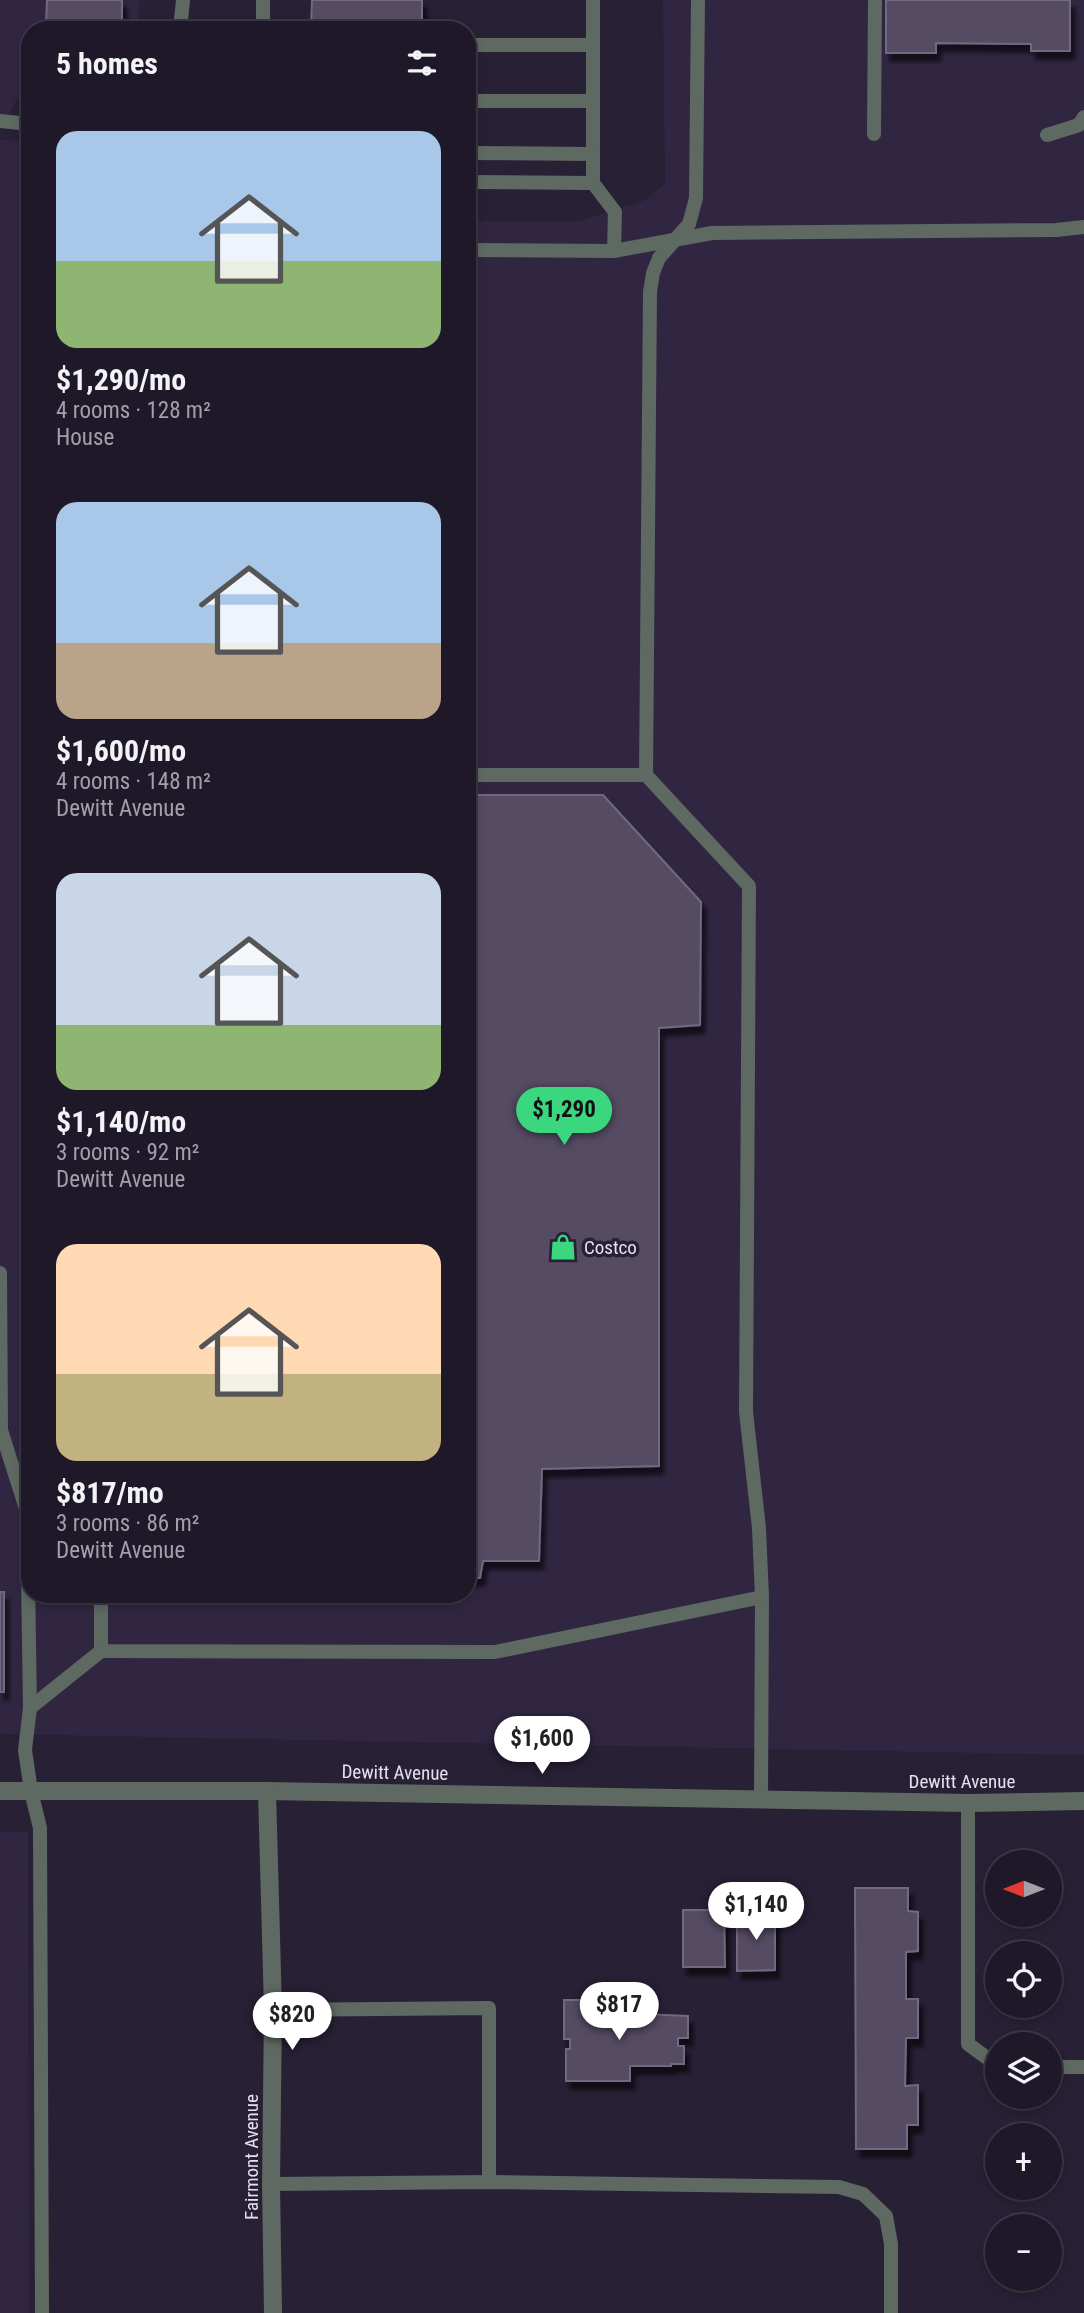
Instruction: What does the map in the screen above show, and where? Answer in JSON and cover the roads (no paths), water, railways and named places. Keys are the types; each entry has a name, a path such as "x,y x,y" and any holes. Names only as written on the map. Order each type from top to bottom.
{"street":[{"name":"Dewitt Avenue","path":"0,1791 267,1791 968,1803 1084,1801"},
{"name":"Fairmont Avenue","path":"267,1791 273,2010 273,2313"}],"lane":[{"path":"181,21 183,0"},
{"path":"263,0 263,21"},
{"path":"593,0 593,183 615,212 614,251"},
{"path":"698,0 696,198 689,224 659,258 650,292 646,775 749,886 746,1412 759,1528 762,1597 761,1799"},
{"path":"874,134 875,0"},
{"path":"476,45 593,45"},
{"path":"476,102 593,101"},
{"path":"1047,135 1079,125 1084,117"},
{"path":"0,121 21,123"},
{"path":"476,153 593,154"},
{"path":"476,182 593,183"},
{"path":"476,250 614,251 712,233 1056,230 1084,227"},
{"path":"476,775 646,775"},
{"path":"0,1273 1,1430 21,1493"},
{"path":"30,1708 101,1651 495,1652 762,1597"},
{"path":"28,1603 30,1708 25,1750 40,1828 42,2313"},
{"path":"101,1603 101,1651"},
{"path":"968,1803 968,2044 985,2056"},
{"path":"273,2010 489,2008 489,2182"},
{"path":"1062,2067 1084,2067"},
{"path":"271,2184 489,2182 839,2187 863,2194 886,2216 891,2244 891,2313"}],"place":[{"name":"Costco","path":"563,1247"}]}
